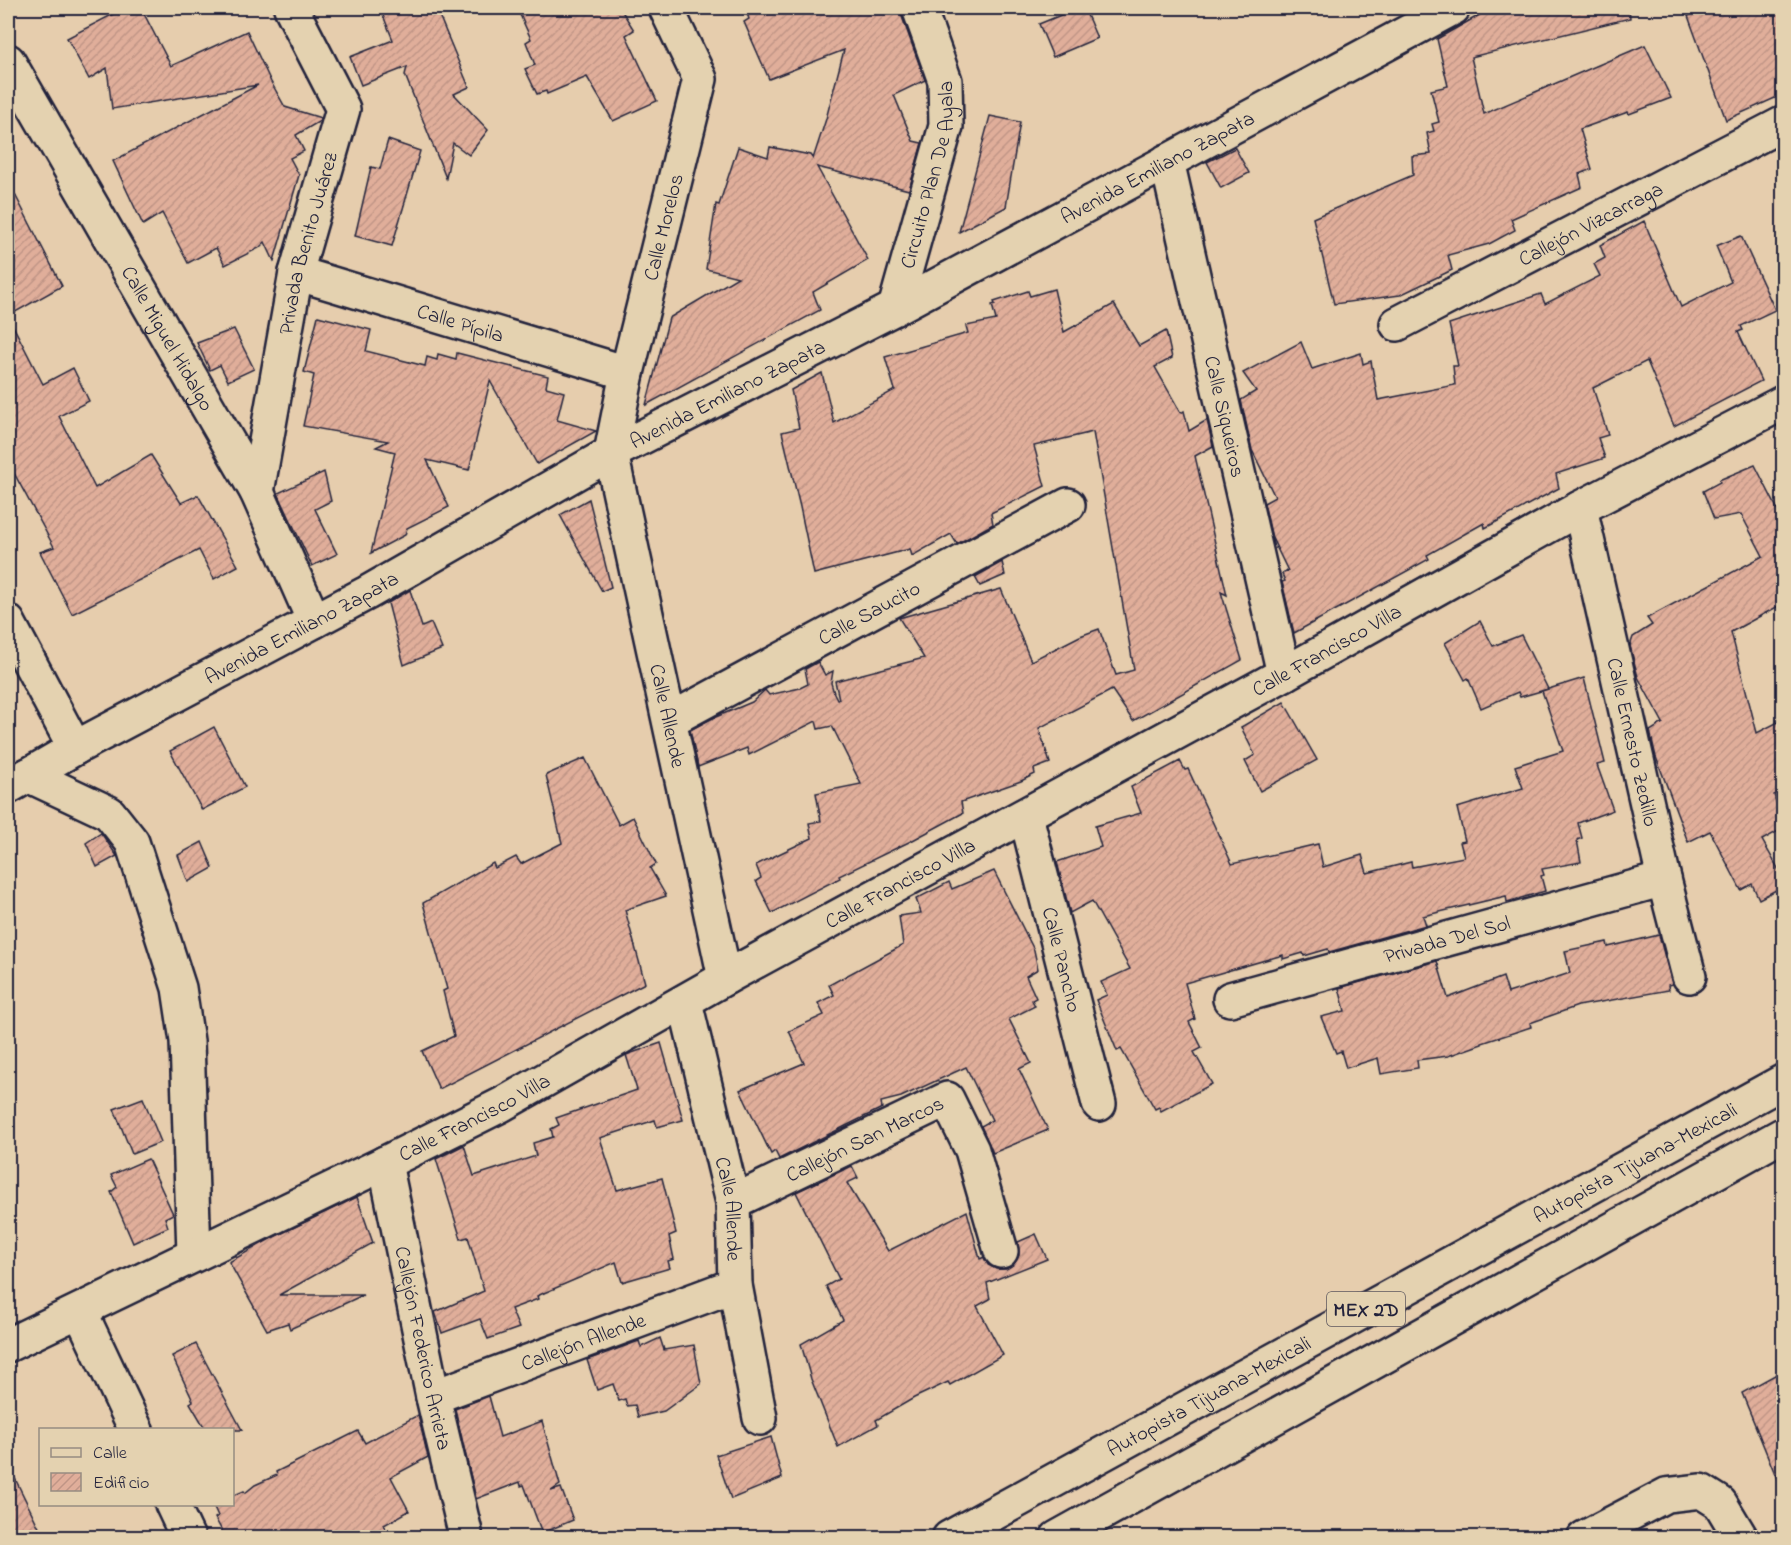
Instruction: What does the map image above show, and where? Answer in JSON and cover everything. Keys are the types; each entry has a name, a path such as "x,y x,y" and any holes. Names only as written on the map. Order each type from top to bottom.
{"main road":[{"name":"Privada Benito Juárez","path":"258,492 296,273 343,109 291,8"},
{"name":"Calle Morelos","path":"611,453 627,373 700,79 666,8"},
{"name":"Circuito Plan De Ayala","path":"895,308 946,126 945,81 919,8"},
{"name":"Avenida Emiliano Zapata","path":"18,781 75,748 367,593 611,453 895,308 1453,8"},
{"name":"Calle Miguel Hidalgo","path":"8,61 258,492 314,621"},
{"name":"Callejón Vizcarraga","path":"1397,324 1784,123"},
{"name":"Calle Siqueiros","path":"1167,161 1284,674"},
{"name":"Calle Pípila","path":"296,273 627,373"},
{"name":"Calle Francisco Villa","path":"8,1345 386,1163 501,1105 725,978 1284,674 1580,507 1784,402"},
{"name":"Calle Allende","path":"611,453 725,978"},
{"name":"Calle Saucito","path":"670,720 1068,505"},
{"name":"Calle Ernesto Zedillo","path":"1580,507 1664,879 1689,976"},
{"path":"8,622 75,748"},
{"path":"18,781 109,813 132,842 181,999 187,1041 194,1254"},
{"name":"Calle Pancho","path":"1026,816 1099,1104"},
{"name":"Privada Del Sol","path":"1230,999 1664,879"},
{"name":"Calle Allende","path":"685,1002 733,1202 735,1285 760,1418"},
{"name":"Autopista Tijuana-Mexicali","path":"949,1538 1784,1081"},
{"name":"Callejón San Marcos","path":"733,1202 947,1099 972,1150 1001,1251"},
{"name":"MEX 2D","path":"1057,1538 1784,1134"},
{"name":"Callejón Federico Arrieta","path":"386,1163 433,1397 465,1532"},
{"name":"Callejón Allende","path":"433,1397 735,1285"},
{"path":"80,1311 135,1428"},
{"path":"1584,1538 1666,1495 1701,1491 1720,1503 1741,1538"},
{"path":"173,1506 188,1538"}],"building":[{"path":"125,8 141,8 171,66 247,31 285,107 321,118 320,121 296,135 304,151 290,158 299,175 274,261 265,242 259,248 225,265 216,248 188,263 162,213 143,225 113,161 258,85 112,109 107,68 89,79 67,38"},
{"path":"380,8 436,8 469,87 454,94 488,130 469,155 453,143 446,178 405,75 407,67 361,85 350,57 393,40"},
{"path":"517,8 620,8 634,30 626,35 657,101 613,121 587,77 547,94 546,91 537,94 525,69 535,65 526,42 531,39"},
{"path":"745,8 901,8 901,14 925,80 894,95 913,141 922,143 909,190 817,167 868,260 813,292 820,310 646,405 669,318 738,277 706,269 716,204 719,205 738,147 768,157 770,147 810,155 813,159 844,50 769,79 744,22 749,19"},
{"path":"1078,8 1084,8 1097,38 1053,57 1039,24"},
{"path":"1492,8 1629,8 1630,18 1471,57 1484,114 1645,45 1671,98 1580,129 1592,169 1579,174 1582,187 1511,219 1515,230 1489,244 1448,255 1452,270 1400,295 1334,304 1313,218 1413,175 1412,156 1431,154 1427,133 1434,131 1432,124 1439,122 1431,90 1448,86 1437,39"},
{"path":"1710,8 1784,8 1784,94 1726,120 1688,16"},
{"path":"990,116 1020,122 1006,207 959,232"},
{"path":"388,140 420,151 392,246 355,236 371,167 380,169"},
{"path":"1235,148 1249,173 1221,188 1207,162"},
{"path":"8,181 62,286 8,316"},
{"path":"1644,221 1681,307 1731,282 1716,246 1741,236 1775,310 1741,326 1743,330 1738,332 1761,381 1674,426 1647,361 1593,388 1608,435 1598,438 1605,458 1556,474 1559,488 1485,528 1484,523 1427,555 1429,559 1294,633 1282,582 1285,581 1282,574 1288,571 1272,538 1264,503 1275,497 1252,450 1241,400 1256,391 1243,373 1301,342 1312,369 1361,353 1363,364 1371,361 1378,400 1455,385 1453,366 1458,366 1449,324 1541,294 1545,304 1600,276 1594,264 1605,258 1600,245"},
{"path":"1054,289 1064,332 1114,304 1139,346 1166,331 1172,358 1155,367 1181,413 1184,411 1189,431 1207,420 1213,446 1195,456 1227,595 1221,592 1242,660 1133,721 1112,690 1039,728 1050,763 1034,769 1035,774 961,802 963,813 772,913 756,881 761,878 756,865 812,838 809,823 821,821 816,793 861,784 832,726 818,729 816,721 749,755 747,748 698,767 690,730 752,702 765,690 769,695 808,684 805,669 818,662 825,675 833,671 831,683 839,699 835,681 924,658 899,618 1001,589 1031,661 1099,629 1116,675 1134,670 1093,432 1034,446 1045,486 991,513 993,524 957,544 951,534 912,556 910,549 814,574 782,432 799,428 791,390 822,373 834,423 895,390 885,357 968,333 966,326 996,320 992,305 995,304 994,302 1028,291 1030,296"},
{"path":"8,316 43,384 73,368 89,401 59,416 95,488 151,455 181,503 198,495 238,566 214,579 199,550 72,614 40,552 54,547 8,462"},
{"path":"318,316 371,330 366,351 425,366 427,357 437,360 438,354 456,359 457,353 548,376 546,387 564,392 557,420 596,431 537,464 490,381 469,470 427,460 449,507 407,528 405,535 371,553 395,452 376,447 388,441 303,426 314,375 304,372"},
{"path":"234,329 254,369 228,381 220,365 210,370 197,343"},
{"path":"1755,465 1784,522 1784,603 1731,632 1757,733 1784,719 1784,791 1774,795 1784,828 1762,840 1784,879 1784,886 1759,899 1752,884 1741,890 1710,831 1688,842 1656,757 1650,731 1663,723 1638,677 1630,646 1633,637 1652,625 1647,618 1763,556 1741,514 1714,519 1703,491 1720,482 1719,480"},
{"path":"324,472 331,501 315,509 337,554 312,566 278,493"},
{"path":"589,499 611,587 602,591 560,515"},
{"path":"1002,562 1005,575 980,586 975,577"},
{"path":"410,590 422,627 431,623 442,649 404,665 388,603"},
{"path":"1480,621 1493,646 1521,635 1548,689 1520,697 1518,692 1481,708 1468,678 1465,680 1445,643"},
{"path":"1584,678 1605,763 1597,765 1613,810 1578,823 1582,838 1577,840 1581,862 1542,869 1544,875 1541,876 1545,891 1507,902 1506,896 1423,916 1426,925 1329,952 1328,949 1283,959 1283,955 1185,983 1195,1019 1189,1022 1202,1048 1194,1052 1212,1084 1161,1111 1159,1107 1155,1109 1121,1049 1117,1051 1096,1000 1107,995 1101,982 1130,969 1092,901 1070,913 1057,862 1101,847 1095,826 1141,813 1131,787 1180,761 1185,770 1188,769 1232,864 1318,844 1323,867 1362,855 1367,873 1411,862 1412,867 1464,857 1460,842 1465,841 1457,808 1523,788 1515,766 1563,751 1542,691"},
{"path":"1284,702 1317,760 1260,791 1245,761 1255,755 1241,727"},
{"path":"214,727 245,787 202,810 170,751"},
{"path":"585,758 619,825 633,817 656,864 650,868 666,896 625,910 645,983 439,1089 422,1051 454,1036 443,991 447,989 423,903 493,863 495,868 516,857 521,864 562,843 546,775"},
{"path":"101,833 117,856 97,867 86,843"},
{"path":"202,842 213,868 188,882 178,855"},
{"path":"994,871 1034,950 1038,969 1026,976 1036,998 1032,1000 1035,1006 1009,1019 1031,1063 1019,1069 1048,1130 993,1153 981,1126 992,1120 966,1067 901,1097 881,1102 882,1108 779,1159 775,1151 771,1154 740,1090 804,1063 789,1031 824,1015 818,1003 834,995 829,985 903,945 899,916 921,913 916,899 949,882 952,889"},
{"path":"1659,935 1672,984 1668,985 1669,990 1578,1006 1530,1023 1531,1027 1448,1056 1417,1060 1418,1068 1381,1074 1378,1058 1346,1068 1341,1051 1336,1053 1321,1017 1345,1011 1339,988 1437,961 1448,998 1503,977 1508,993 1570,973 1565,951 1607,942 1608,947"},
{"path":"661,1043 683,1120 657,1127 655,1120 600,1138 617,1190 662,1178 676,1233 669,1236 674,1259 668,1261 670,1268 622,1282 616,1262 537,1296 538,1299 511,1309 519,1328 488,1339 480,1319 442,1333 435,1312 484,1291 468,1237 461,1239 436,1159 464,1145 474,1176 536,1156 533,1143 553,1137 551,1129 559,1125 556,1118 637,1090 626,1055"},
{"path":"143,1098 161,1142 132,1154 114,1109"},
{"path":"148,1159 173,1214 165,1218 168,1227 133,1243 111,1192 117,1187 111,1175"},
{"path":"852,1166 858,1178 847,1183 888,1251 967,1211 980,1259 984,1257 988,1265 996,1269 1006,1269 1014,1264 1019,1255 1018,1242 1036,1234 1047,1259 987,1283 990,1299 977,1306 1003,1355 950,1385 948,1382 914,1398 876,1420 878,1425 838,1447 811,1379 801,1344 843,1320 826,1286 839,1279 796,1192"},
{"path":"357,1197 373,1243 279,1295 363,1295 290,1329 288,1323 267,1330 229,1262 272,1238"},
{"path":"660,1338 664,1350 694,1345 701,1384 664,1411 638,1417 635,1405 627,1406 625,1399 619,1401 613,1384 597,1390 587,1360 639,1341 641,1347"},
{"path":"196,1344 242,1430 205,1428 190,1403 193,1401 172,1356"},
{"path":"1784,1370 1784,1491 1782,1491 1742,1393"},
{"path":"489,1396 500,1437 542,1421 560,1485 551,1491 561,1488 573,1520 542,1533 524,1485 521,1486 520,1482 476,1499 455,1409"},
{"path":"418,1415 428,1457 391,1477 409,1511 384,1525 390,1538 226,1538 215,1518 218,1516 213,1506 234,1506 234,1495 244,1491 245,1493 255,1485 277,1475 276,1472 358,1431 365,1443"},
{"path":"771,1437 782,1478 731,1499 716,1455"},
{"path":"8,1464 44,1538 8,1538"}]}
